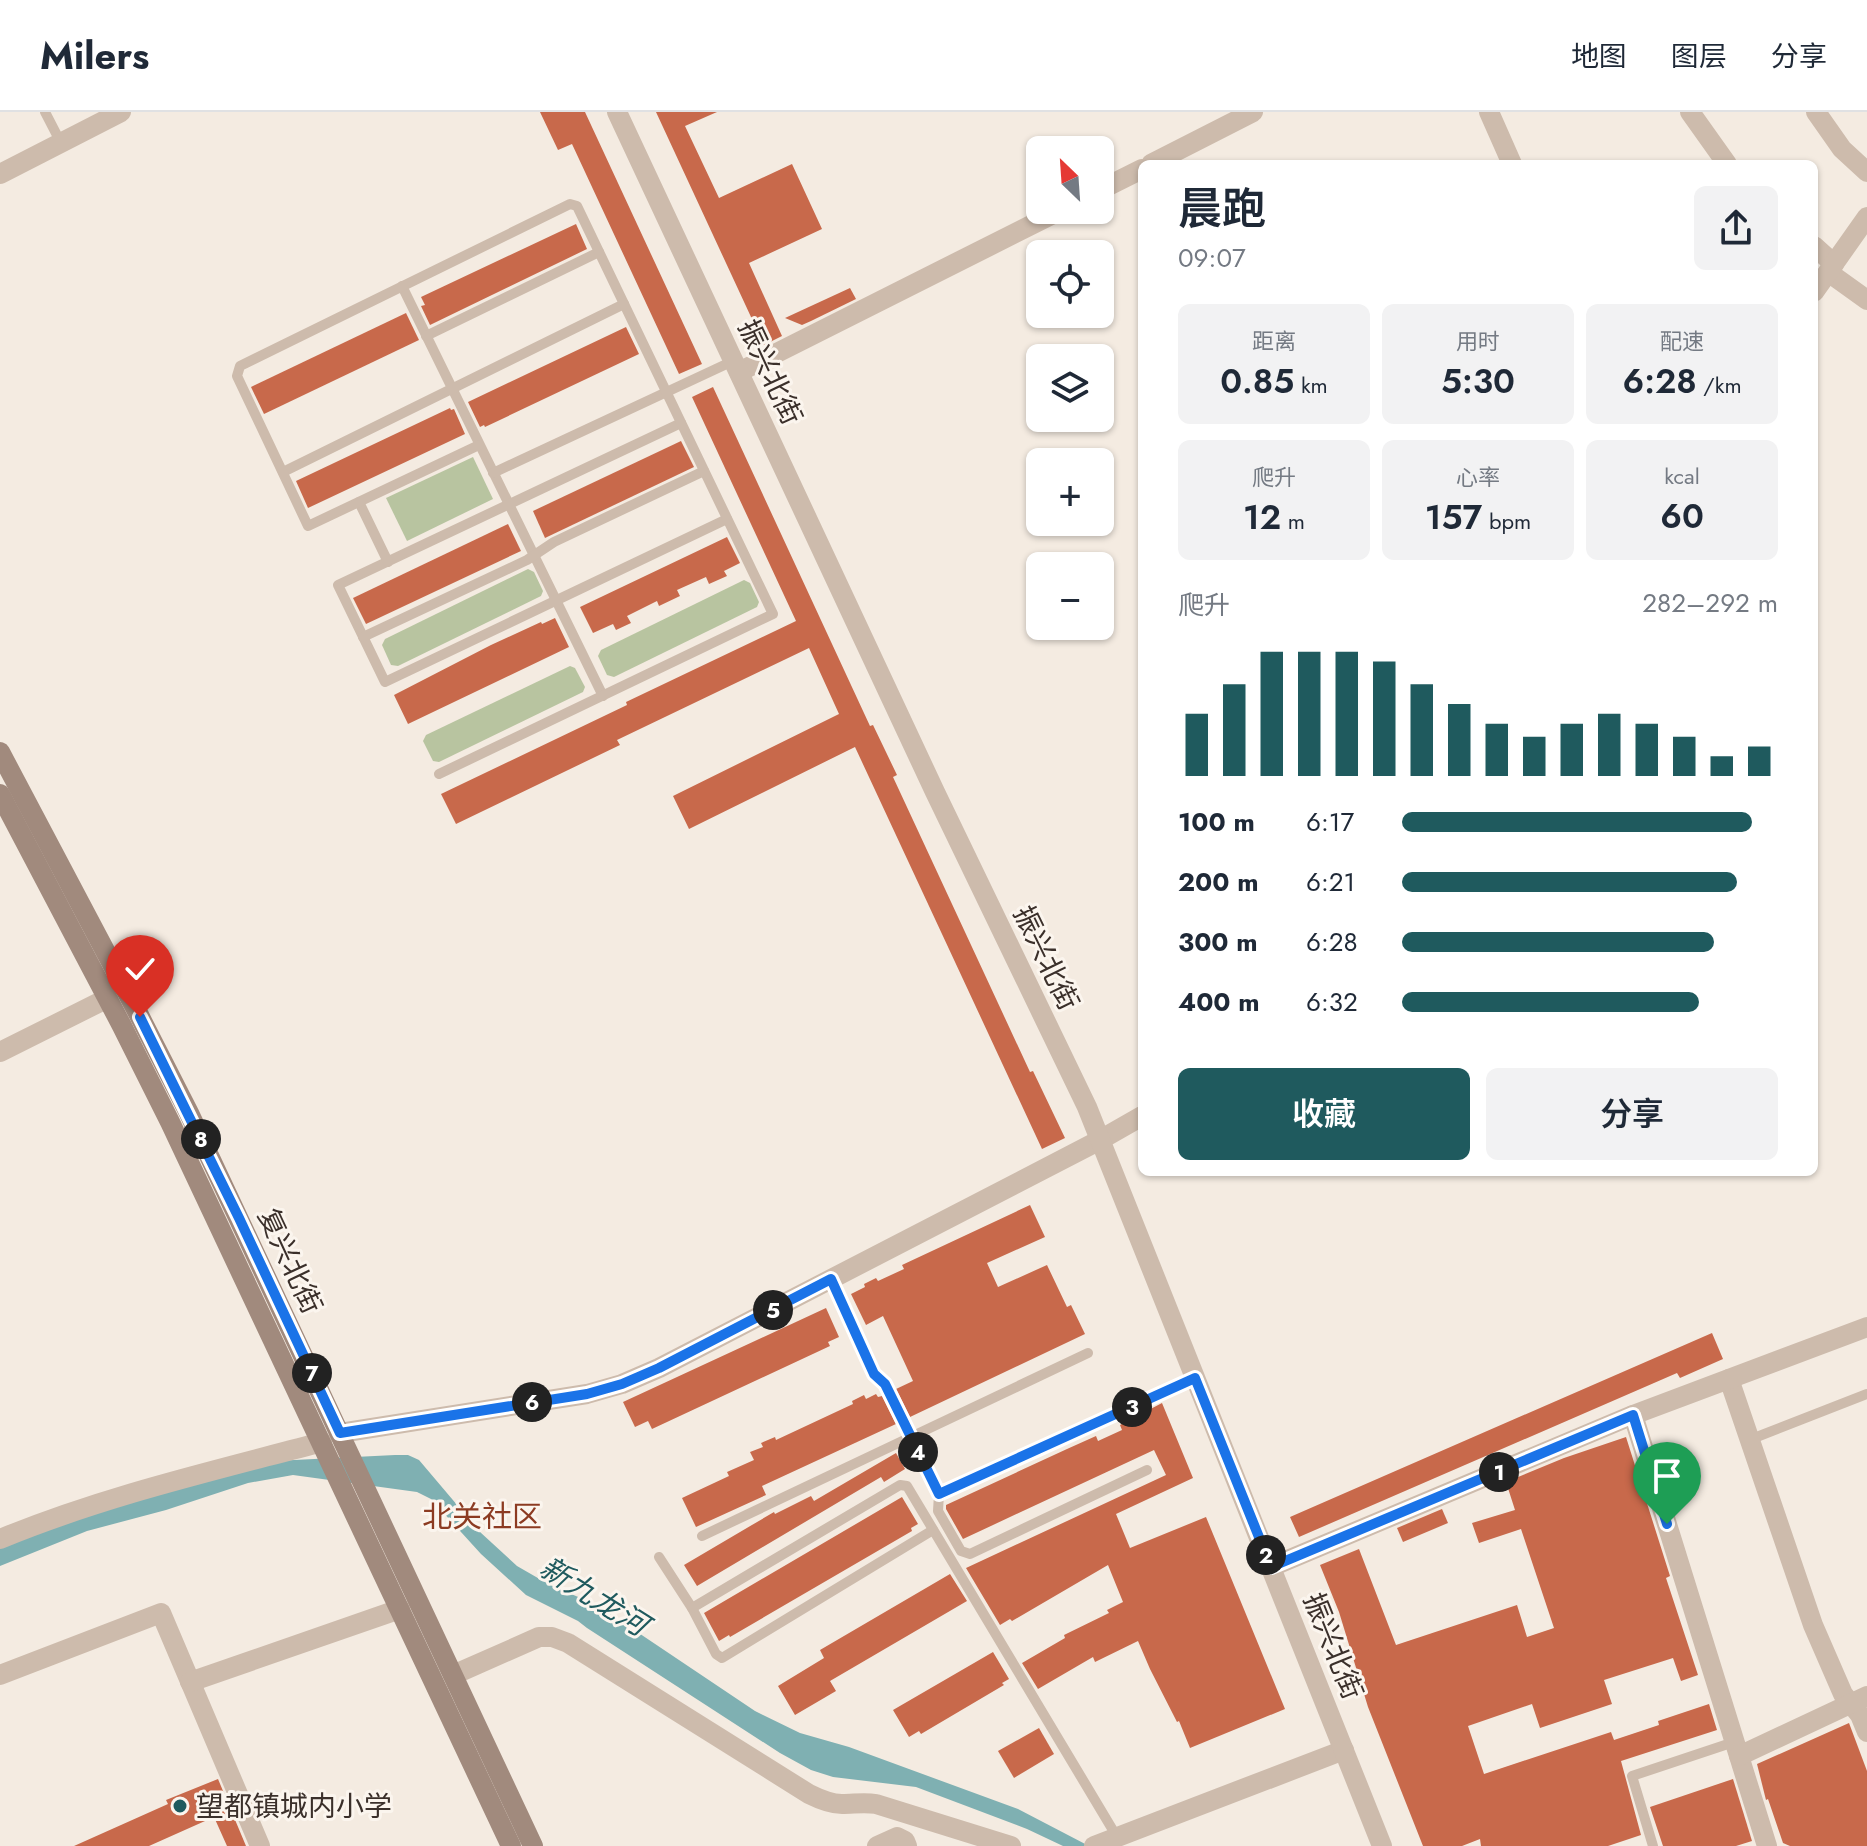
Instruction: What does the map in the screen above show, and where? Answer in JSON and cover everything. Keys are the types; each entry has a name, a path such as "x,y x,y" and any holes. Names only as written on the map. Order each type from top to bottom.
{"main road":[{"name":"复兴北街","path":"0,752 189,1113 333,1443 345,1497 511,1846"},
{"name":"复兴北街","path":"0,794 108,998 333,1443 366,1490 533,1846"}],"street":[{"path":"0,174 121,112"},
{"name":"振兴北街","path":"617,112 935,792 1087,1107 1382,1846"},
{"path":"1159,160 1253,112"},
{"path":"1489,112 1510,160"},
{"path":"1690,112 1724,160"},
{"path":"1816,112 1842,149 1867,172"},
{"path":"1114,183 1138,171"},
{"path":"1818,286 1867,217"},
{"path":"736,366 1032,224"},
{"path":"1818,251 1831,268 1867,300"},
{"path":"0,1052 108,998"},
{"path":"0,1539 107,1499 333,1443 587,1394 622,1384 659,1368 1138,1118"},
{"path":"1271,1567 1633,1415 1867,1327"},
{"path":"1729,1379 1813,1625 1843,1694 1859,1700"},
{"path":"1633,1415 1767,1846"},
{"path":"190,1682 400,1609"},
{"path":"0,1675 161,1613 260,1846"},
{"path":"453,1675 539,1637 552,1637 568,1643 824,1801 876,1804 1011,1846"},
{"path":"1736,1749 1859,1700"},
{"path":"1859,1700 1860,1715 1867,1732"},
{"path":"1105,1842 1344,1750"},
{"path":"877,1846 897,1837 907,1846"}],"lane":[{"path":"45,112 61,143"},
{"path":"439,774 773,614 577,206 570,204 240,366 237,376 308,526 479,445"},
{"path":"426,336 599,252"},
{"path":"402,286 603,696"},
{"path":"283,472 624,304"},
{"path":"493,473 666,392 736,366"},
{"path":"681,423 338,585 385,682 727,519"},
{"path":"363,637 704,471"},
{"path":"359,502 388,562"},
{"path":"831,1279 874,1374 885,1384 939,1494 938,1511 961,1551 970,1554 1147,1470"},
{"path":"702,1536 1088,1353"},
{"path":"939,1494 1195,1378"},
{"path":"1749,1440 1867,1394"},
{"path":"692,1608 900,1485 907,1486 1105,1842"},
{"path":"659,1557 692,1608 716,1654 722,1658 933,1530"},
{"path":"1653,1846 1632,1776 1736,1749"}],"green space":[{"path":"473,457 493,499 407,541 386,498"},
{"path":"528,569 534,572 543,591 541,596 398,666 391,665 382,645 385,639"},
{"path":"744,580 750,583 759,602 757,607 614,677 607,675 598,656 601,650"},
{"path":"570,666 575,668 585,687 583,692 439,762 433,761 423,741 426,735"}],"water":[{"path":"408,1455 419,1460 480,1532 517,1566 550,1585 597,1605 755,1711 800,1733 849,1747 1018,1809 1089,1846 1063,1846 916,1787 833,1777 811,1770 578,1621 526,1595 481,1554 431,1499 417,1492 293,1475 248,1483 166,1510 87,1531 0,1566 0,1546 65,1522 274,1461"}],"building":[{"path":"540,112 585,112 702,364 679,374 572,144 558,150"},
{"path":"656,112 717,112 685,126 719,198 792,164 822,229 749,263 782,336 764,345"},
{"path":"576,224 587,249 430,325 421,306 425,305 421,297"},
{"path":"850,288 856,299 811,321 802,325 785,318"},
{"path":"406,313 419,340 264,414 251,387"},
{"path":"626,327 639,354 480,427 468,402"},
{"path":"713,387 870,726 873,725 897,775 893,777 1030,1072 1033,1071 1065,1138 1042,1149 855,747 689,829 673,796 839,714 809,648 617,740 620,745 456,824 441,794 796,621 692,397"},
{"path":"450,408 454,409 465,434 308,508 296,481"},
{"path":"681,441 694,467 545,538 533,511"},
{"path":"508,524 521,551 366,624 353,598"},
{"path":"727,537 740,563 724,571 727,576 709,584 706,577 677,590 680,596 659,606 657,601 627,616 631,623 616,630 613,624 593,633 580,607"},
{"path":"555,618 569,647 408,724 394,695 491,645"},
{"path":"1030,1205 1045,1237 987,1263 998,1287 1047,1265 1067,1307 1071,1305 1085,1334 910,1417 896,1389 913,1381 883,1316 866,1325 851,1294 876,1278 878,1281 904,1269 902,1265"},
{"path":"826,1308 839,1337 828,1342 830,1346 652,1429 648,1421 635,1427 623,1402"},
{"path":"1712,1333 1723,1359 1680,1378 1677,1373 1299,1537 1290,1517"},
{"path":"876,1394 882,1396 896,1424 762,1486 766,1495 696,1527 682,1498 729,1476 727,1472 754,1460 750,1452 763,1447 761,1443 775,1437 776,1440 853,1404 852,1401 864,1395 866,1399"},
{"path":"1162,1403 1193,1478 1116,1514 1130,1548 1206,1517 1285,1709 1190,1748 1138,1641 1095,1662 1093,1657 1038,1689 1022,1663 1123,1602 1108,1565 1000,1625 966,1568 1166,1475 1154,1450 963,1539 946,1509 946,1505 1067,1449 1096,1436 1098,1441 1122,1430 1120,1425"},
{"path":"1626,1437 1670,1576 1666,1578 1698,1675 1681,1681 1673,1658 1604,1680 1612,1704 1540,1728 1532,1704 1468,1726 1484,1774 1611,1732 1614,1740 1709,1704 1717,1730 1621,1761 1641,1835 1608,1846 1481,1846 1480,1839 1462,1846 1423,1846 1368,1707 1339,1612 1320,1565 1359,1549 1396,1645 1517,1605 1527,1637 1554,1628 1521,1529 1479,1543 1472,1523 1515,1510 1506,1482"},
{"path":"896,1453 905,1469 884,1482 881,1477 697,1586 684,1565 774,1512 811,1496 814,1501"},
{"path":"902,1497 918,1524 911,1528 912,1531 719,1641 704,1613"},
{"path":"1442,1509 1448,1523 1403,1542 1397,1528"},
{"path":"950,1574 967,1601 830,1681 836,1691 795,1715 778,1686 824,1658 820,1650"},
{"path":"993,1652 1009,1679 1002,1683 1004,1685 921,1734 919,1731 909,1737 893,1710"},
{"path":"1849,1723 1867,1771 1867,1846 1790,1846 1783,1843 1766,1800 1757,1764"},
{"path":"1039,1728 1054,1754 1014,1778 998,1751"},
{"path":"218,1779 246,1846 227,1846 214,1817 149,1846 74,1846 168,1804 166,1800"},
{"path":"1733,1779 1752,1841 1736,1846 1663,1846 1650,1807"}],"place":[{"name":"望都镇城内小学","path":"180,1806"}],"district":[{"name":"北关社区","path":"482,1516"}],"route":[{"path":"140,1017 189,1113 340,1433 587,1394 622,1384 831,1279 874,1374 885,1384 939,1494 1195,1378 1271,1567 1633,1415 1667,1524"}],"water label":[{"name":"新九龙河","path":"594,1596"}]}
